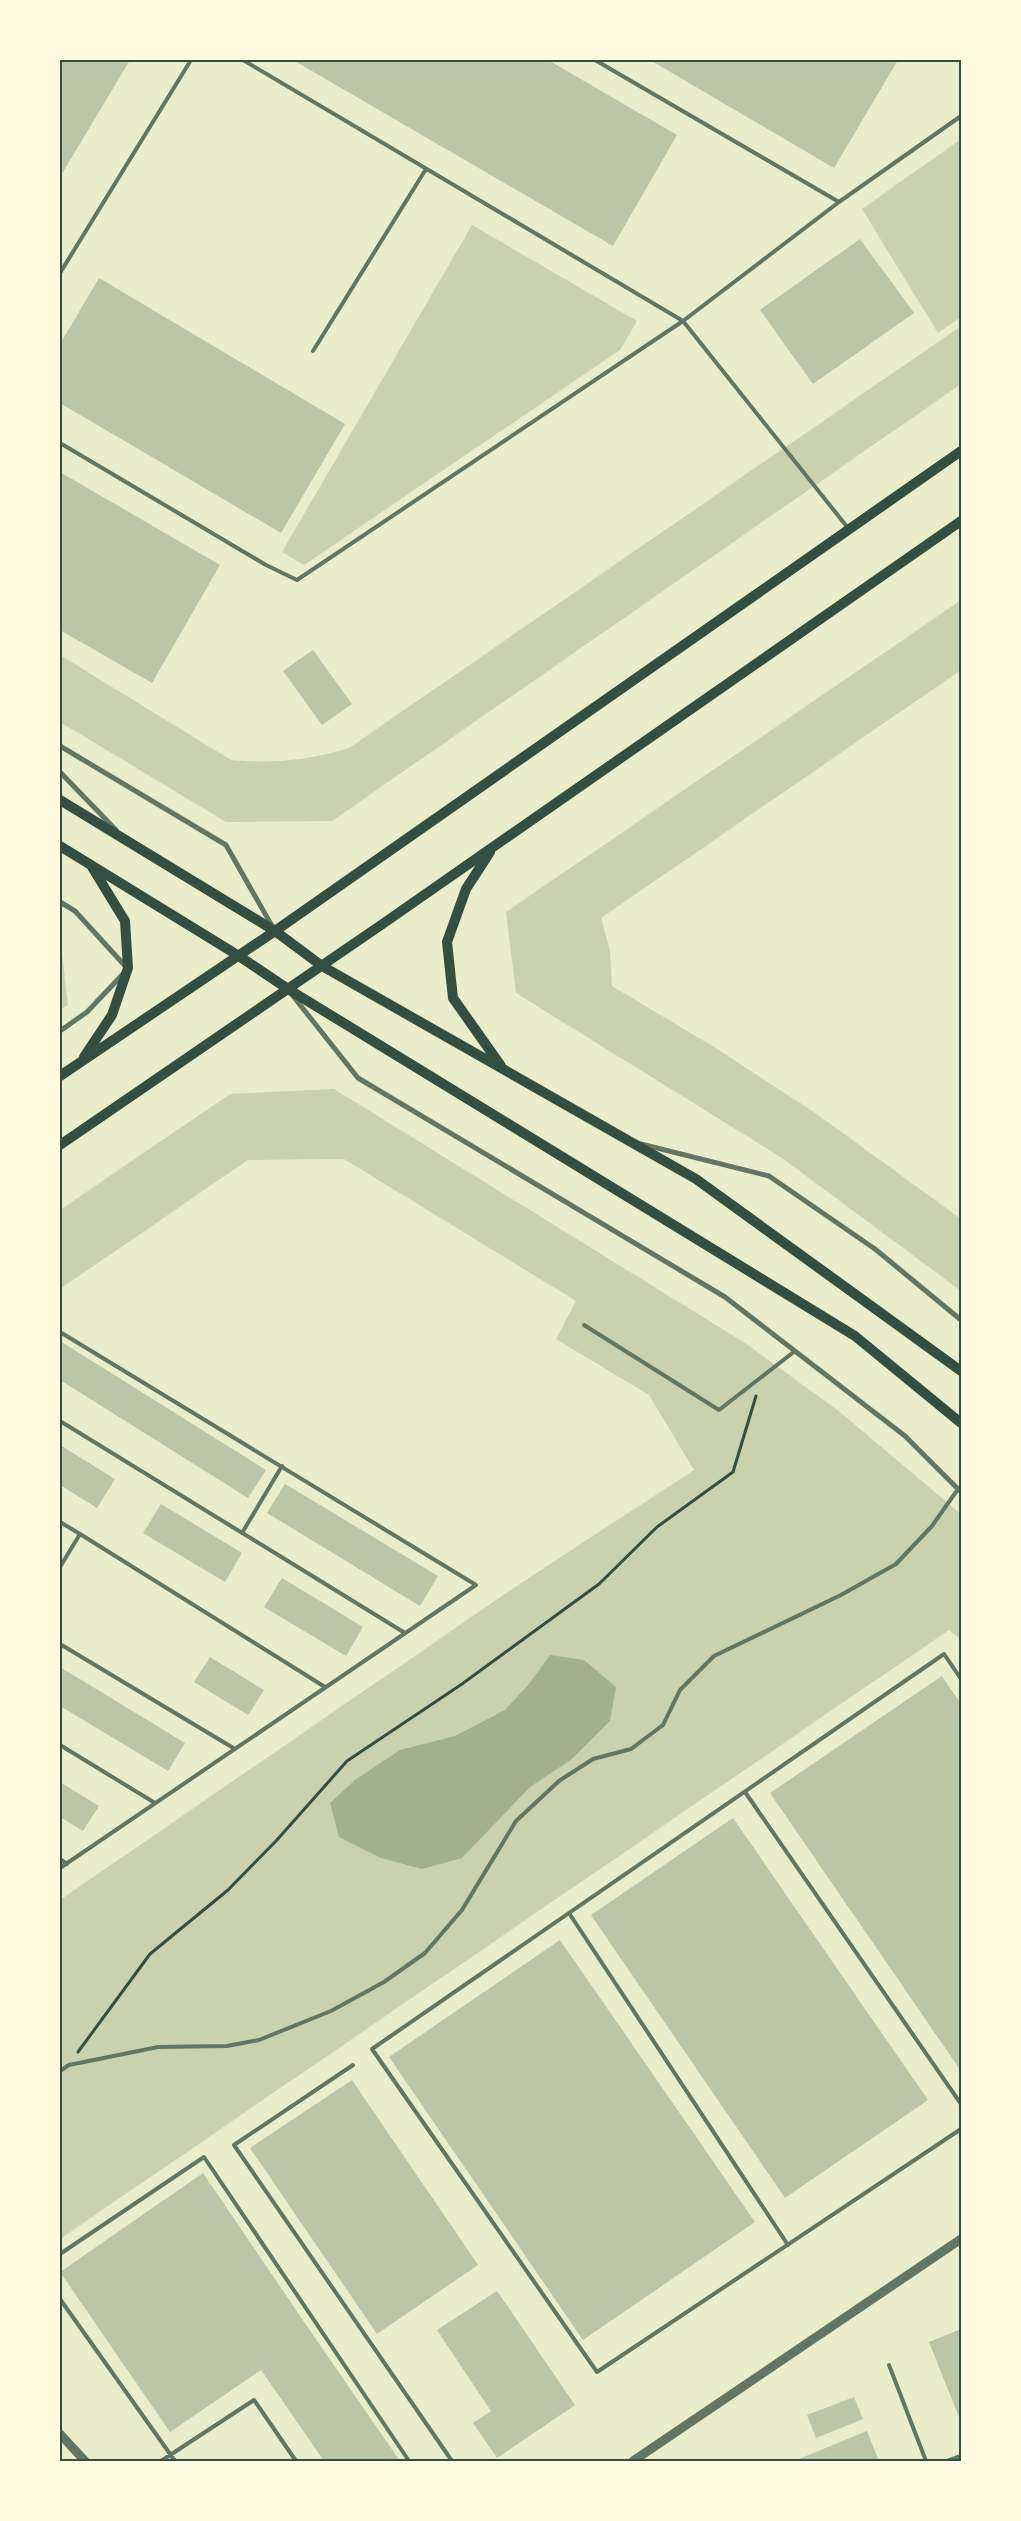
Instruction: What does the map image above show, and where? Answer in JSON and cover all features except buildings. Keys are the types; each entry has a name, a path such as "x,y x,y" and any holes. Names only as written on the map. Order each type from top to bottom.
{"main road":[{"path":"60,1076 275,931 961,452"},
{"path":"60,1145 493,848 961,521"},
{"path":"60,800 275,931 322,966 696,1179 961,1371"},
{"path":"60,846 288,989 855,1336 961,1423"},
{"path":"493,848 466,889 447,942 453,998 503,1069"},
{"path":"80,1062 112,1015 128,968 125,921 90,864"}],"street":[{"path":"60,746 226,845 275,931"},
{"path":"60,772 125,840"},
{"path":"60,902 75,911 128,968 87,1012 60,1030"},
{"path":"288,989 358,1078 725,1297 905,1436 959,1490"},
{"path":"626,1140 769,1176 875,1249 961,1320"},
{"path":"632,2461 961,2239"},
{"path":"60,2434 85,2461"}],"lane":[{"path":"60,273 191,60"},
{"path":"243,60 683,321 850,529"},
{"path":"595,60 838,202"},
{"path":"60,443 266,565 297,580 683,321 838,202 961,116"},
{"path":"313,352 426,169"},
{"path":"584,1325 720,1410 795,1351"},
{"path":"60,1332 476,1584 60,1868"},
{"path":"60,1421 405,1633"},
{"path":"242,1533 282,1466"},
{"path":"60,2070 69,2065 158,2047 227,2046 258,2040 331,2011 384,1982 425,1953 462,1910 516,1821 559,1781 593,1758 631,1749 663,1725 680,1690 714,1656 840,1595 896,1564 932,1526 959,1490"},
{"path":"60,1522 326,1687"},
{"path":"60,1567 80,1534"},
{"path":"60,1644 235,1749"},
{"path":"961,1679 944,1654 372,2049 597,2372 961,2130"},
{"path":"60,1745 155,1803"},
{"path":"745,1792 961,2104"},
{"path":"60,1859 66,1864"},
{"path":"569,1913 788,2244"},
{"path":"353,2065 234,2145 452,2461"},
{"path":"60,2254 204,2157 409,2461"},
{"path":"60,2299 175,2461"},
{"path":"889,2365 926,2461"},
{"path":"161,2461 254,2400 296,2461"},
{"path":"947,2461 961,2456"}],"path":[{"path":"69,2065 150,1954 228,1890 276,1841 347,1761 462,1684 599,1584 657,1527 733,1472 762,1377"}],"shaded area":[{"path":"961,139 961,317 938,333 862,209"},
{"path":"472,225 637,321 620,350 304,565 282,552"},
{"path":"961,326 961,384 332,821 226,822 60,722 60,655 231,760 261,762 291,760 320,756 349,748"},
{"path":"961,600 961,670 601,918 610,951 612,986 714,1047 814,1112 961,1219 961,1291 782,1158 516,993 506,912"},
{"path":"60,936 68,1005 60,1010"},
{"path":"334,1089 745,1343 840,1412 956,1510 961,1515 961,1640 949,1630 60,2239 60,1900 512,1589 694,1470 649,1395 556,1339 576,1301 344,1159 248,1160 60,1289 60,1210 230,1094"},
{"path":"550,1655 584,1660 616,1687 610,1721 572,1759 530,1787 462,1858 422,1869 381,1858 339,1837 330,1803 355,1780 400,1750 455,1736 505,1710 529,1684"}]}
